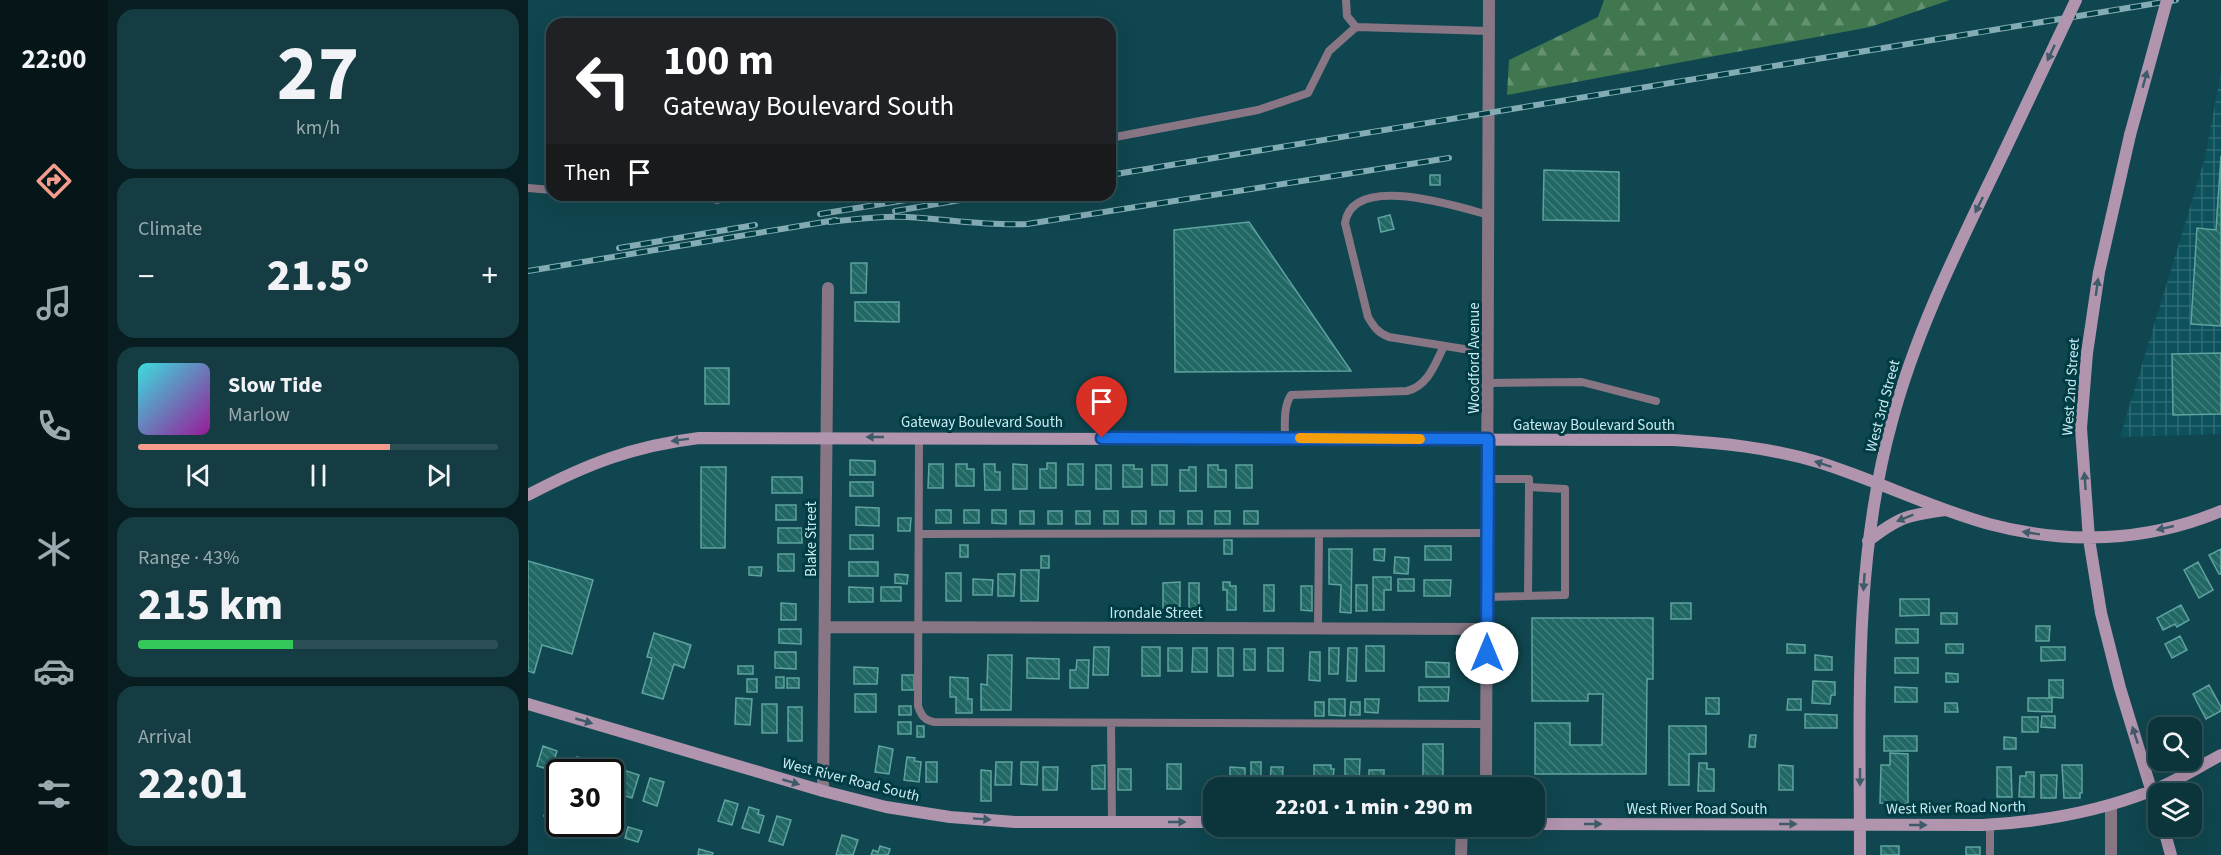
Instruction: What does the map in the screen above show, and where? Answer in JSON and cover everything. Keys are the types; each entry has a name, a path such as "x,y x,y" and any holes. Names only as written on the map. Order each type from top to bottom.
{"main road":[{"name":"West 3rd Street","path":"1860,855 1860,637 1868,541 1891,422 1915,348 1947,271 2076,0"},
{"name":"West 2nd Street","path":"2150,783 2100,613 2089,539 2081,428 2087,353 2099,272 2130,135 2167,0"},
{"name":"Gateway Boulevard South","path":"528,495 576,470 606,458 668,442 732,436 1674,440 1722,443 1769,450 1816,461 1988,524 2018,531 2089,539 2148,532 2221,511"},
{"path":"1868,541 1905,516 1947,509"},
{"name":"West River Road South","path":"528,704 823,791 886,807 950,817 1015,822 1203,822"},
{"name":"West River Road North","path":"2167,783 2221,755"},
{"name":"West River Road North","path":"1860,825 1990,825 2061,817 2148,792"},
{"name":"West River Road South","path":"1545,824 1860,825"},
{"path":"2166,837 2171,855"}],"street":[{"name":"Woodford Avenue","path":"1486,777 1489,0"},
{"name":"Blake Street","path":"823,791 828,288"},
{"name":"Irondale Street","path":"825,627 1487,629"},
{"path":"2111,804 2111,855"},
{"path":"1461,855 1462,837"}],"lane":[{"path":"1346,0 1347,16 1356,27"},
{"path":"1116,137 1258,110 1308,93 1329,51 1356,27 1489,31"},
{"path":"528,188 546,190"},
{"path":"1489,215 1427,199 1386,195 1371,198 1347,213 1345,223 1368,317 1374,328 1389,337 1489,353"},
{"path":"1285,438 1286,409 1291,395 1415,389 1430,375 1444,346"},
{"path":"1489,383 1582,382 1656,401"},
{"path":"920,437 918,706 920,714 927,721 1487,724"},
{"path":"1488,479 1529,479 1528,596"},
{"path":"1487,597 1565,595 1565,489 1529,487"},
{"path":"920,534 1488,533"},
{"path":"1318,629 1319,534"},
{"path":"1110,723 1112,822"},
{"path":"1990,825 1990,855"}],"shaded area":[{"path":"2221,72 2221,434 2120,437 2205,158"}],"green space":[{"path":"1604,0 1950,0 1870,27 1507,95 1509,60 1598,17"}],"building":[{"path":"2221,156 2221,326 2191,324 2197,228 2216,230"},
{"path":"1544,170 1619,172 1619,221 1543,220"},
{"path":"1430,175 1440,175 1440,185 1430,185"},
{"path":"1390,215 1394,229 1381,232 1378,218"},
{"path":"1249,222 1351,371 1175,372 1174,230"},
{"path":"851,263 867,263 866,293 851,293"},
{"path":"855,302 899,302 899,322 855,321"},
{"path":"2221,353 2221,414 2173,415 2172,354"},
{"path":"705,368 729,368 729,404 705,404"},
{"path":"850,460 875,461 875,475 850,475"},
{"path":"1047,463 1056,463 1056,488 1040,488 1040,469 1047,469"},
{"path":"929,464 943,464 943,488 928,488"},
{"path":"956,464 967,464 967,469 974,469 974,486 956,486"},
{"path":"984,464 995,464 995,472 1000,472 1000,490 985,490"},
{"path":"1013,464 1027,465 1027,489 1013,489"},
{"path":"1068,464 1083,464 1083,485 1068,485"},
{"path":"1096,465 1111,465 1111,489 1096,489"},
{"path":"1123,465 1134,465 1134,469 1142,469 1142,487 1123,487"},
{"path":"1152,465 1167,465 1167,485 1152,485"},
{"path":"1208,465 1218,465 1218,470 1226,470 1226,487 1208,487"},
{"path":"1236,465 1252,465 1252,488 1236,488"},
{"path":"701,467 726,467 725,548 701,548"},
{"path":"1189,467 1196,467 1196,491 1180,491 1180,470 1189,470"},
{"path":"772,477 802,477 802,493 772,493"},
{"path":"850,482 873,482 873,496 850,496"},
{"path":"776,505 796,505 796,520 776,520"},
{"path":"856,507 879,508 879,526 856,525"},
{"path":"936,510 951,510 951,523 936,523"},
{"path":"964,510 979,510 979,523 964,523"},
{"path":"992,510 1006,510 1006,524 992,523"},
{"path":"1020,511 1034,511 1034,524 1020,524"},
{"path":"1048,511 1062,511 1062,524 1048,524"},
{"path":"1076,511 1090,511 1090,524 1076,524"},
{"path":"1104,511 1118,511 1118,524 1104,524"},
{"path":"1132,511 1146,511 1146,524 1132,524"},
{"path":"1160,511 1174,511 1174,524 1160,524"},
{"path":"1188,511 1202,511 1202,524 1188,524"},
{"path":"1215,511 1230,511 1230,524 1215,524"},
{"path":"1244,511 1258,511 1258,524 1244,524"},
{"path":"898,518 911,518 910,531 898,531"},
{"path":"778,528 802,528 802,543 778,543"},
{"path":"850,535 873,535 873,549 850,549"},
{"path":"1224,540 1232,540 1232,554 1224,554"},
{"path":"960,545 968,545 968,557 960,557"},
{"path":"1425,546 1451,546 1451,560 1425,560"},
{"path":"1329,549 1352,549 1351,613 1340,612 1341,585 1329,584"},
{"path":"1374,549 1385,549 1384,561 1374,560"},
{"path":"2221,549 2221,574 2219,574 2209,555"},
{"path":"778,554 794,554 794,571 778,571"},
{"path":"1041,556 1049,556 1049,568 1041,568"},
{"path":"1395,557 1409,558 1408,574 1394,573"},
{"path":"528,561 593,580 572,654 542,645 534,673 528,671"},
{"path":"849,562 878,562 878,576 849,576"},
{"path":"2198,562 2213,590 2199,598 2184,570"},
{"path":"749,567 762,567 761,576 749,575"},
{"path":"1021,570 1039,570 1038,601 1021,601"},
{"path":"946,573 961,573 961,601 946,601"},
{"path":"895,574 908,575 907,584 895,583"},
{"path":"998,574 1015,574 1014,596 998,596"},
{"path":"1373,577 1391,577 1391,590 1384,590 1384,610 1373,610"},
{"path":"973,579 993,580 992,595 973,595"},
{"path":"1398,579 1414,579 1414,591 1398,591"},
{"path":"1424,580 1451,580 1450,596 1424,596"},
{"path":"1180,582 1180,610 1163,610 1163,583"},
{"path":"1223,582 1230,582 1230,586 1236,586 1236,610 1227,610 1227,590 1223,590"},
{"path":"1189,583 1199,583 1199,611 1189,611"},
{"path":"1264,585 1274,585 1274,611 1264,611"},
{"path":"1356,585 1367,585 1367,611 1356,611"},
{"path":"1301,586 1312,586 1312,611 1301,610"},
{"path":"849,587 873,588 873,602 849,602"},
{"path":"881,587 901,587 901,601 881,601"},
{"path":"1900,599 1929,599 1929,615 1900,616"},
{"path":"781,603 796,604 796,620 781,620"},
{"path":"1671,603 1691,603 1691,619 1671,619"},
{"path":"2181,605 2189,620 2177,627 2175,624 2163,630 2157,618"},
{"path":"1941,613 1957,613 1957,624 1941,624"},
{"path":"1532,618 1653,618 1653,679 1647,679 1646,774 1535,774 1535,723 1570,723 1570,745 1602,745 1603,694 1588,694 1588,701 1532,701"},
{"path":"2036,626 2050,626 2049,641 2036,641"},
{"path":"779,629 801,629 801,644 779,643"},
{"path":"1896,629 1918,629 1918,643 1896,643"},
{"path":"654,633 691,645 684,668 674,664 663,699 642,693 652,658 647,657"},
{"path":"2180,636 2187,650 2172,658 2165,644"},
{"path":"1787,644 1805,645 1805,653 1787,653"},
{"path":"1946,644 1963,644 1963,653 1946,653"},
{"path":"1366,646 1384,646 1384,671 1366,671"},
{"path":"1094,647 1109,647 1108,675 1093,675"},
{"path":"1142,647 1160,647 1160,676 1142,676"},
{"path":"2041,647 2065,647 2065,660 2041,661"},
{"path":"1168,648 1182,648 1182,671 1168,671"},
{"path":"1193,648 1207,648 1207,672 1192,672"},
{"path":"1218,648 1233,648 1233,676 1218,676"},
{"path":"1268,648 1283,648 1283,671 1268,671"},
{"path":"1329,648 1339,648 1338,674 1329,674"},
{"path":"1348,648 1357,648 1356,681 1347,681"},
{"path":"1244,649 1255,649 1255,670 1244,670"},
{"path":"775,652 796,652 796,669 775,668"},
{"path":"1310,652 1320,652 1320,681 1309,680"},
{"path":"988,655 1012,655 1011,710 981,710 981,684 987,685"},
{"path":"1815,655 1832,657 1832,670 1815,670"},
{"path":"1027,658 1059,659 1059,679 1027,678"},
{"path":"1895,658 1918,658 1918,673 1895,673"},
{"path":"1077,660 1089,660 1088,688 1070,688 1070,670 1076,670"},
{"path":"1426,662 1449,663 1449,677 1426,677"},
{"path":"738,666 753,666 753,674 738,674"},
{"path":"854,667 878,668 877,684 854,684"},
{"path":"1946,673 1958,674 1958,682 1946,682"},
{"path":"902,675 914,675 914,690 902,690"},
{"path":"776,677 784,677 784,688 776,688"},
{"path":"950,677 968,678 968,699 972,699 972,713 956,713 956,697 950,697"},
{"path":"787,678 799,678 799,688 787,688"},
{"path":"747,679 757,679 757,692 747,692"},
{"path":"2049,680 2063,680 2063,698 2049,697"},
{"path":"1813,681 1835,682 1835,695 1831,695 1830,704 1812,703"},
{"path":"2209,685 2221,711 2206,719 2193,694"},
{"path":"1419,687 1449,687 1448,701 1419,701"},
{"path":"1895,687 1917,688 1917,702 1895,702"},
{"path":"855,694 876,694 876,712 855,712"},
{"path":"736,698 752,699 750,725 735,724"},
{"path":"1706,698 1719,698 1719,714 1706,714"},
{"path":"2028,698 2052,698 2052,712 2028,711"},
{"path":"1329,699 1345,699 1345,716 1329,715"},
{"path":"1365,699 1379,699 1378,713 1365,712"},
{"path":"1788,699 1801,699 1801,710 1787,710"},
{"path":"1315,702 1324,702 1324,716 1315,716"},
{"path":"1351,702 1360,702 1360,715 1350,715"},
{"path":"1945,703 1957,703 1958,712 1945,712"},
{"path":"762,704 777,704 777,733 762,733"},
{"path":"899,706 911,706 911,715 899,715"},
{"path":"788,707 802,707 802,741 788,741"},
{"path":"1805,714 1837,715 1837,728 1805,728"},
{"path":"2042,716 2055,716 2055,728 2041,727"},
{"path":"2022,717 2038,717 2038,732 2022,732"},
{"path":"898,722 911,722 911,734 898,734"},
{"path":"917,726 924,726 924,737 917,737"},
{"path":"1669,726 1706,726 1706,754 1689,754 1689,785 1669,785"},
{"path":"1750,735 1756,735 1755,747 1749,747"},
{"path":"1884,736 1917,736 1917,751 1884,751"},
{"path":"2004,737 2016,738 2016,749 2004,749"},
{"path":"1423,744 1443,744 1443,777 1423,777"},
{"path":"543,746 557,751 554,759 546,759 546,769 537,766"},
{"path":"879,746 893,749 889,774 875,772"},
{"path":"1890,753 1908,754 1908,804 1880,803 1881,765 1890,765"},
{"path":"907,757 921,762 919,782 904,780"},
{"path":"1345,759 1360,759 1359,777 1345,777"},
{"path":"926,762 937,762 937,782 926,782"},
{"path":"996,762 1012,762 1011,785 995,785"},
{"path":"1021,762 1038,762 1037,785 1021,784"},
{"path":"1251,762 1261,762 1261,777 1251,777"},
{"path":"1699,763 1707,763 1707,769 1714,769 1714,791 1698,791"},
{"path":"1167,764 1181,764 1181,789 1167,789"},
{"path":"1105,765 1105,789 1092,789 1092,766"},
{"path":"1314,765 1331,765 1331,769 1334,769 1333,777 1314,777"},
{"path":"1779,765 1793,766 1793,790 1779,790"},
{"path":"2062,765 2082,765 2080,798 2064,798"},
{"path":"1043,767 1058,767 1057,790 1043,790"},
{"path":"1230,767 1245,768 1245,777 1230,777"},
{"path":"1271,767 1283,767 1282,777 1270,777"},
{"path":"1997,767 2011,767 2012,797 1997,797"},
{"path":"1118,769 1131,769 1131,790 1118,790"},
{"path":"624,770 639,775 632,798 624,796"},
{"path":"981,770 991,771 991,801 981,801"},
{"path":"1369,770 1384,770 1384,777 1369,777"},
{"path":"2026,772 2034,772 2034,797 2019,797 2020,776 2026,776"},
{"path":"2041,775 2057,775 2056,798 2041,798"},
{"path":"650,778 664,782 657,806 643,801"},
{"path":"725,800 738,804 732,825 718,821"},
{"path":"749,807 759,810 758,814 764,816 759,833 742,828"},
{"path":"777,816 791,820 783,845 769,841"},
{"path":"628,827 642,831 638,842 625,838"},
{"path":"842,835 858,840 853,855 836,855"},
{"path":"880,846 890,849 888,855 871,855 873,850 878,852"},
{"path":"1881,846 1899,846 1899,855 1881,855"},
{"path":"1966,847 1980,847 1980,855 1966,855"},
{"path":"699,849 713,853 712,855 698,855"}],"railway":[{"path":"1116,174 2176,0"},
{"path":"829,222 897,217 1027,224 1449,158"},
{"path":"820,214 900,201"},
{"path":"895,211 954,201"},
{"path":"528,271 836,220"},
{"path":"619,248 755,225"}],"slow traffic":[{"path":"1300,438 1420,439"}],"route":[{"path":"1102,438 1488,439 1487,653"}]}
